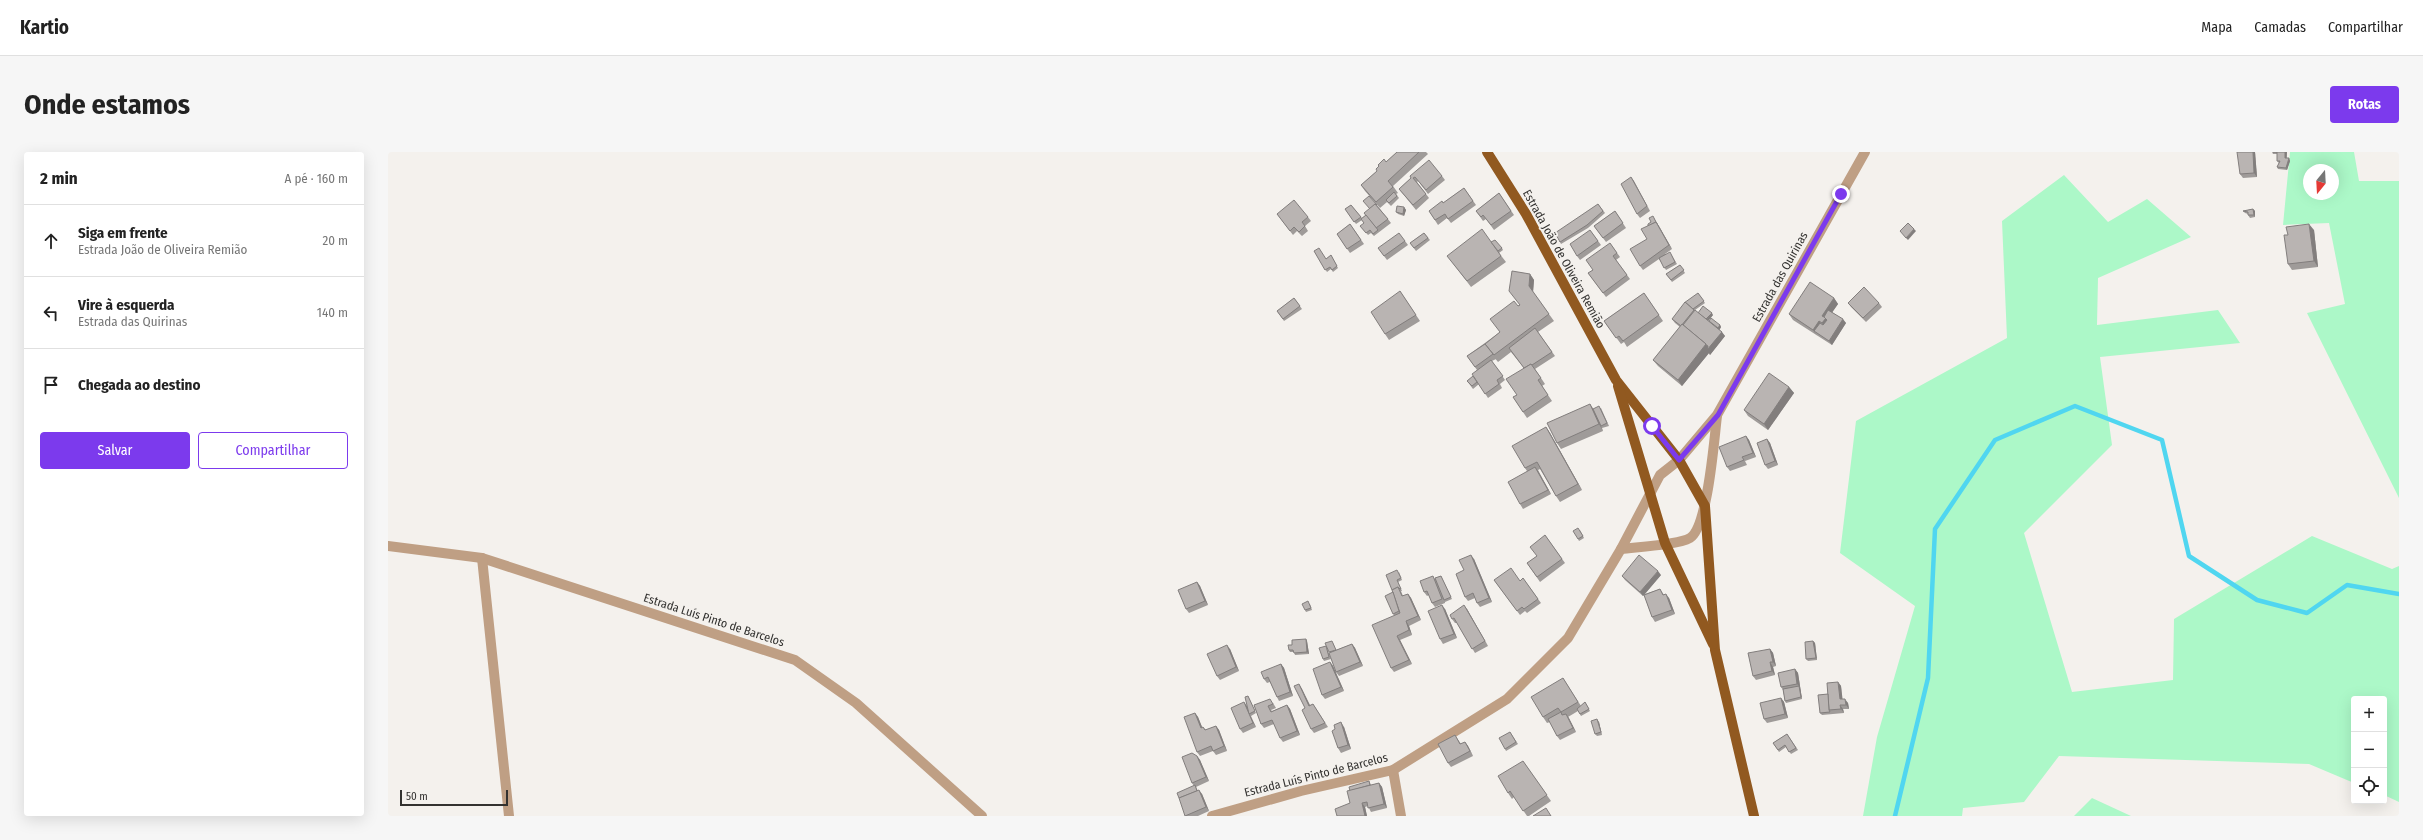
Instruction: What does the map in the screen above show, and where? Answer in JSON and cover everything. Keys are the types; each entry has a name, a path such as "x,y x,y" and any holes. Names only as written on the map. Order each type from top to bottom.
{"main road":[{"name":"Estrada João de Oliveira Remião","path":"1487,152 1526,214 1616,380 1679,460 1705,506 1715,650 1754,816"},
{"name":"Estrada João de Oliveira Remião","path":"1616,380 1649,494 1665,543 1715,650"}],"street":[{"name":"Estrada das Quirinas","path":"1679,460 1718,415 1865,152"},
{"name":"Estrada das Quirinas","path":"1665,543 1683,541 1696,533 1705,506 1718,415"},
{"name":"Estrada Luís Pinto de Barcelos","path":"1212,816 1301,791 1393,770 1507,699 1568,638 1621,549 1660,475 1679,460"},
{"path":"1621,549 1665,543"},
{"name":"Estrada Luís Pinto de Barcelos","path":"388,546 482,558 795,660 856,702 982,816"},
{"path":"482,558 509,816"},
{"path":"1393,770 1401,816"}],"green space":[{"path":"2290,152 2354,152 2359,181 2399,181 2399,498 2307,313 2345,304 2329,223 2283,225"},
{"path":"2064,175 2108,222 2147,199 2191,237 2098,278 2097,325 2218,310 2240,343 2100,357 2112,445 2024,533 2072,692 2173,680 2174,619 2312,536 2392,569 2399,566 2399,802 2387,796 2387,696 2351,696 2351,782 2309,764 2059,756 2024,802 1963,808 1962,816 1863,816 1877,737 1915,606 1840,553 1856,421 2007,338 2002,221"},
{"path":"2092,798 2131,816 2074,816"}],"building":[{"path":"1397,152 1419,152 1388,181 1393,187 1376,202 1361,185 1377,171 1376,169 1379,166 1378,165 1384,159 1386,162"},
{"path":"2237,152 2253,152 2254,173 2240,174"},
{"path":"2277,152 2285,152 2285,158 2289,158 2286,168 2277,167 2280,161 2277,161"},
{"path":"1429,160 1442,176 1426,190 1415,177 1413,178 1426,194 1413,205 1399,189 1411,178 1410,176"},
{"path":"1631,177 1647,206 1637,214 1621,184"},
{"path":"1464,188 1473,201 1448,219 1445,214 1435,220 1429,211 1442,201 1443,203"},
{"path":"1394,192 1397,196 1389,203 1386,200"},
{"path":"1499,193 1511,211 1491,225 1483,215 1481,217 1476,211"},
{"path":"1369,196 1377,205 1375,204 1370,209 1363,201"},
{"path":"1294,200 1308,217 1302,222 1305,226 1299,232 1294,227 1290,231 1277,214"},
{"path":"1375,204 1388,219 1376,228 1364,213"},
{"path":"1598,204 1603,211 1587,225 1560,242 1555,233"},
{"path":"1351,205 1361,217 1354,222 1345,209"},
{"path":"1397,206 1404,207 1403,214 1396,212"},
{"path":"2253,209 2254,215 2248,215 2248,212 2243,211"},
{"path":"1615,211 1623,223 1603,238 1594,226"},
{"path":"1366,215 1378,230 1373,234 1370,230 1366,233 1360,226 1364,223 1361,219"},
{"path":"1653,216 1656,222 1648,226 1651,222 1649,218"},
{"path":"1656,222 1669,245 1640,266 1630,249 1647,239 1641,229"},
{"path":"1908,223 1914,229 1906,238 1900,231"},
{"path":"1350,224 1361,240 1347,249 1337,234"},
{"path":"2309,224 2314,261 2288,264 2284,235 2288,235 2286,227"},
{"path":"1482,229 1501,256 1467,281 1447,256"},
{"path":"1590,230 1598,241 1577,256 1570,244"},
{"path":"1399,233 1405,241 1384,256 1378,248"},
{"path":"1424,233 1428,238 1414,248 1410,243"},
{"path":"1495,240 1502,248 1498,251 1491,242"},
{"path":"1610,243 1617,253 1613,256 1627,275 1603,293 1588,273 1593,270 1586,260"},
{"path":"1319,248 1326,259 1331,255 1337,266 1332,270 1330,267 1325,270 1314,251"},
{"path":"1670,252 1675,262 1664,268 1659,258"},
{"path":"1680,265 1684,270 1671,280 1666,274"},
{"path":"1512,271 1530,274 1529,286 1549,314 1494,355 1485,344 1500,332 1490,319 1514,301 1518,306 1520,305 1509,291"},
{"path":"1810,282 1834,298 1822,316 1826,318 1822,323 1819,321 1813,330 1789,314"},
{"path":"1864,287 1879,303 1863,318 1848,303"},
{"path":"1400,291 1416,315 1385,334 1371,312"},
{"path":"1644,293 1659,315 1623,341 1619,336 1616,338 1604,321"},
{"path":"1698,293 1704,301 1693,309 1685,302"},
{"path":"1294,298 1300,306 1283,319 1277,311"},
{"path":"1685,302 1694,310 1681,326 1672,319"},
{"path":"1703,306 1712,313 1706,319 1698,313"},
{"path":"1695,310 1722,332 1707,350 1708,346 1683,325"},
{"path":"1828,310 1843,319 1829,341 1814,331 1820,323 1823,325 1827,320 1824,317"},
{"path":"1711,318 1720,325 1718,328 1709,321"},
{"path":"1682,324 1706,344 1678,380 1653,360"},
{"path":"1535,328 1552,352 1532,365 1531,364 1524,368 1509,348"},
{"path":"1485,344 1493,354 1475,367 1467,356"},
{"path":"1491,360 1503,376 1497,380 1499,384 1485,394 1472,374"},
{"path":"1531,364 1541,378 1538,380 1548,395 1523,412 1513,397 1517,395 1506,379"},
{"path":"1769,373 1789,387 1764,424 1744,410"},
{"path":"1473,376 1477,382 1472,386 1467,381"},
{"path":"1590,404 1599,424 1557,443 1547,423"},
{"path":"1599,406 1607,423 1601,426 1593,409"},
{"path":"1546,427 1578,484 1556,496 1537,462 1525,468 1512,446"},
{"path":"1746,436 1753,453 1742,457 1744,460 1727,467 1719,447"},
{"path":"1767,439 1775,461 1765,465 1757,443"},
{"path":"1535,467 1548,490 1520,504 1508,482"},
{"path":"1578,528 1583,536 1578,539 1573,531"},
{"path":"1545,535 1562,559 1537,577 1527,563 1537,556 1530,547"},
{"path":"1471,555 1489,598 1477,603 1473,593 1465,597 1456,574 1464,570 1459,560"},
{"path":"1639,555 1658,571 1640,592 1622,576"},
{"path":"1511,568 1520,581 1523,578 1538,599 1524,609 1522,607 1517,611 1494,580"},
{"path":"1397,570 1401,578 1397,580 1401,589 1398,587 1392,590 1386,575"},
{"path":"1433,576 1442,599 1432,603 1427,591 1424,592 1420,581"},
{"path":"1441,576 1451,597 1444,600 1435,578"},
{"path":"1197,582 1205,601 1186,609 1178,590"},
{"path":"1398,587 1402,596 1408,594 1418,616 1406,621 1409,630 1397,636 1409,660 1391,668 1372,625 1400,613 1392,590"},
{"path":"1660,589 1663,595 1666,594 1672,610 1652,617 1644,595"},
{"path":"1393,592 1399,611 1393,614 1385,596"},
{"path":"1308,601 1311,608 1305,610 1302,604"},
{"path":"1442,605 1454,634 1440,639 1428,611"},
{"path":"1464,605 1485,641 1472,649 1454,618 1452,619 1450,615"},
{"path":"1306,639 1307,652 1294,653 1293,650 1289,650 1288,645 1292,645 1292,640"},
{"path":"1332,641 1336,650 1329,652 1325,643"},
{"path":"1813,641 1816,658 1806,659 1805,642"},
{"path":"1352,644 1360,662 1336,672 1329,653"},
{"path":"1227,645 1236,667 1217,676 1207,654"},
{"path":"1326,646 1329,657 1323,659 1319,648"},
{"path":"1770,649 1773,662 1770,662 1772,671 1753,676 1748,653"},
{"path":"1330,662 1341,687 1322,695 1313,669"},
{"path":"1281,664 1290,692 1277,697 1268,677 1264,679 1261,672"},
{"path":"1795,669 1797,684 1781,687 1778,673"},
{"path":"1563,678 1578,702 1561,712 1558,708 1543,717 1531,697"},
{"path":"1838,682 1840,699 1845,699 1846,705 1840,705 1841,709 1829,710 1827,683"},
{"path":"1299,684 1309,706 1313,704 1325,723 1311,729 1302,710 1305,708 1294,686"},
{"path":"1799,686 1801,697 1785,701 1783,689"},
{"path":"1828,694 1830,712 1820,713 1818,695"},
{"path":"1248,696 1255,711 1249,714 1245,697"},
{"path":"1781,698 1785,714 1764,719 1760,703"},
{"path":"1270,699 1273,704 1268,706 1271,712 1287,705 1297,731 1280,738 1272,720 1261,724 1254,705"},
{"path":"1244,702 1253,723 1240,729 1231,708"},
{"path":"1585,702 1589,709 1580,714 1577,709"},
{"path":"1561,712 1562,715 1566,714 1573,728 1557,736 1548,719"},
{"path":"1195,713 1201,728 1203,727 1205,730 1216,726 1224,746 1213,751 1211,746 1197,752 1184,717"},
{"path":"1597,719 1601,732 1595,734 1591,721"},
{"path":"1341,722 1348,745 1338,748 1332,731 1335,729 1334,725"},
{"path":"1510,732 1516,742 1505,749 1499,738"},
{"path":"1787,734 1796,748 1789,752 1785,745 1778,750 1773,743"},
{"path":"1455,735 1460,744 1465,742 1470,751 1448,763 1438,744"},
{"path":"1192,753 1197,756 1206,777 1192,783 1182,757"},
{"path":"1523,761 1547,795 1523,811 1510,791 1508,793 1498,776"},
{"path":"1369,781 1370,785 1350,791 1349,787"},
{"path":"1379,783 1384,804 1368,808 1367,802 1362,803 1365,816 1337,816 1335,809 1350,803 1347,791"},
{"path":"1195,785 1197,791 1179,798 1177,793"},
{"path":"1199,790 1206,807 1185,816 1179,798"},
{"path":"1546,808 1551,816 1533,816"}],"waterway":[{"path":"1895,816 1928,678 1935,529 1995,440 2075,406 2162,440 2189,556 2257,600 2307,613 2347,585 2399,594"}],"route":[{"path":"1652,426 1679,460 1718,415 1841,194"}]}
